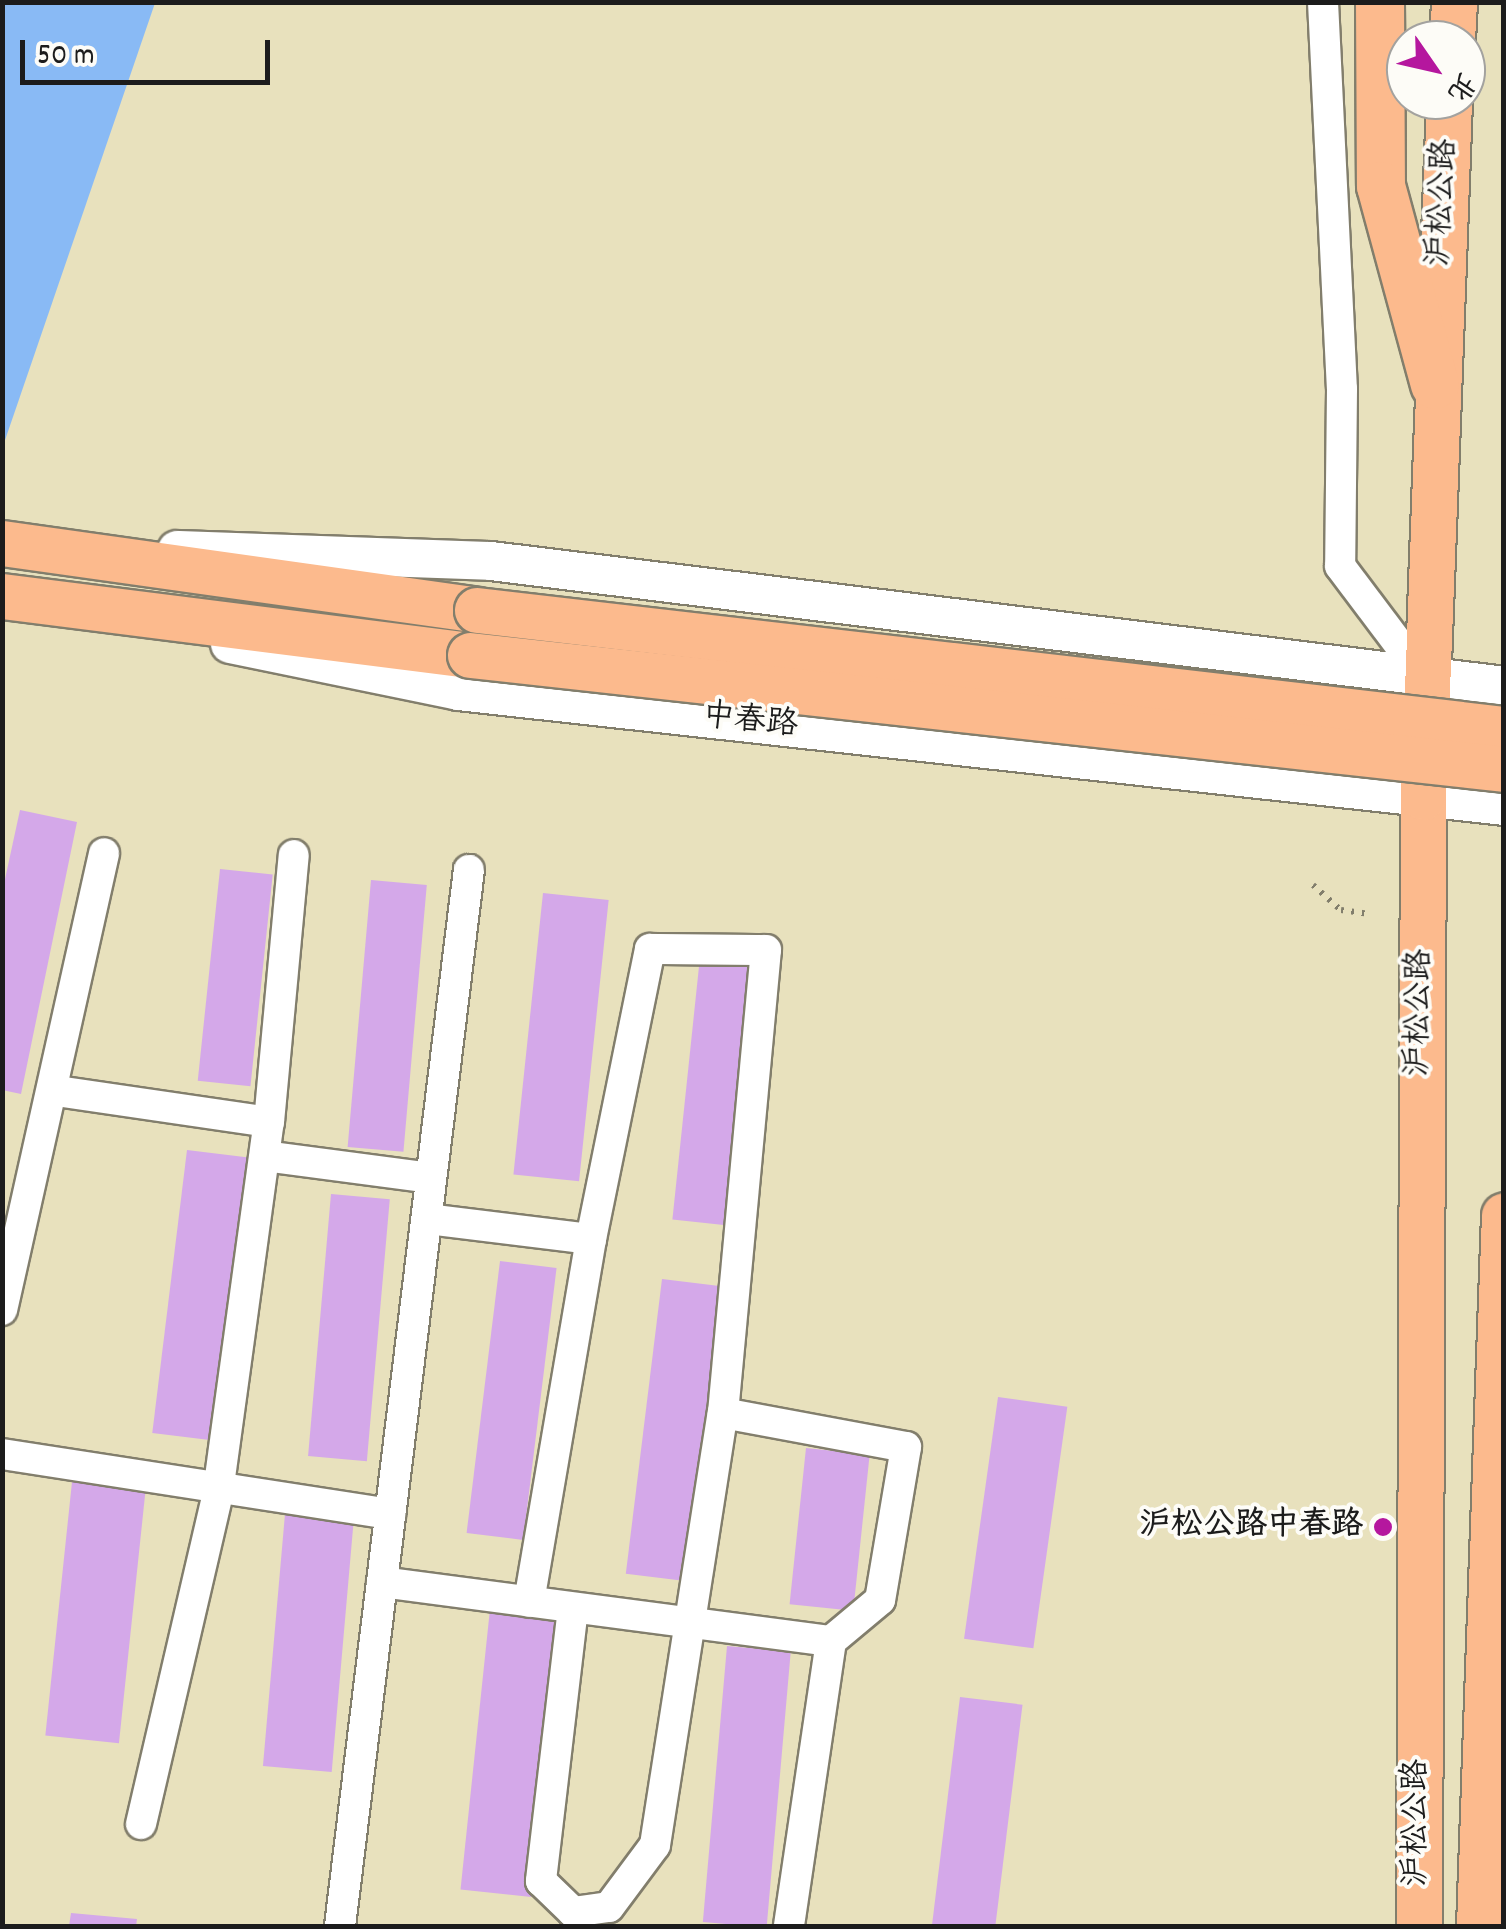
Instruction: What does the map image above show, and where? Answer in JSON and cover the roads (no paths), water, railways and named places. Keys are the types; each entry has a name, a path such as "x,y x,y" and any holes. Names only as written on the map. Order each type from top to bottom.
{"highway":[{"path":"1380,2 1381,186 1435,386"}],"main road":[{"name":"沪松公路","path":"1418,1926 1422,797 1448,120"},
{"path":"6,544 477,610 1504,729"},
{"name":"中春路","path":"2,596 470,655 1504,769"},
{"name":"沪松公路","path":"1480,1926 1504,1215"}],"street":[{"path":"1323,2 1342,390 1340,566 1426,680"},
{"path":"6,544 491,561 1426,680 1504,686"},
{"name":"中春路","path":"2,596 458,691 1504,806"},
{"path":"2,1310 57,1091 104,853"},
{"path":"141,1824 218,1492 270,1122 294,854"},
{"path":"340,1926 469,870"},
{"path":"529,1602 592,1239 650,949 766,950 724,1414 655,1845 609,1907 573,1912 540,1881 573,1608"},
{"path":"57,1091 270,1122"},
{"path":"265,1156 431,1178"},
{"path":"426,1219 592,1239"},
{"path":"724,1414 906,1447 880,1600 831,1641 790,1926"},
{"path":"2,1454 218,1492 390,1514"},
{"path":"382,1582 831,1641"}],"water":[{"path":"2,3 155,3 3,446"}],"place":[{"name":"沪松公路中春路","path":"1383,1527"}]}
